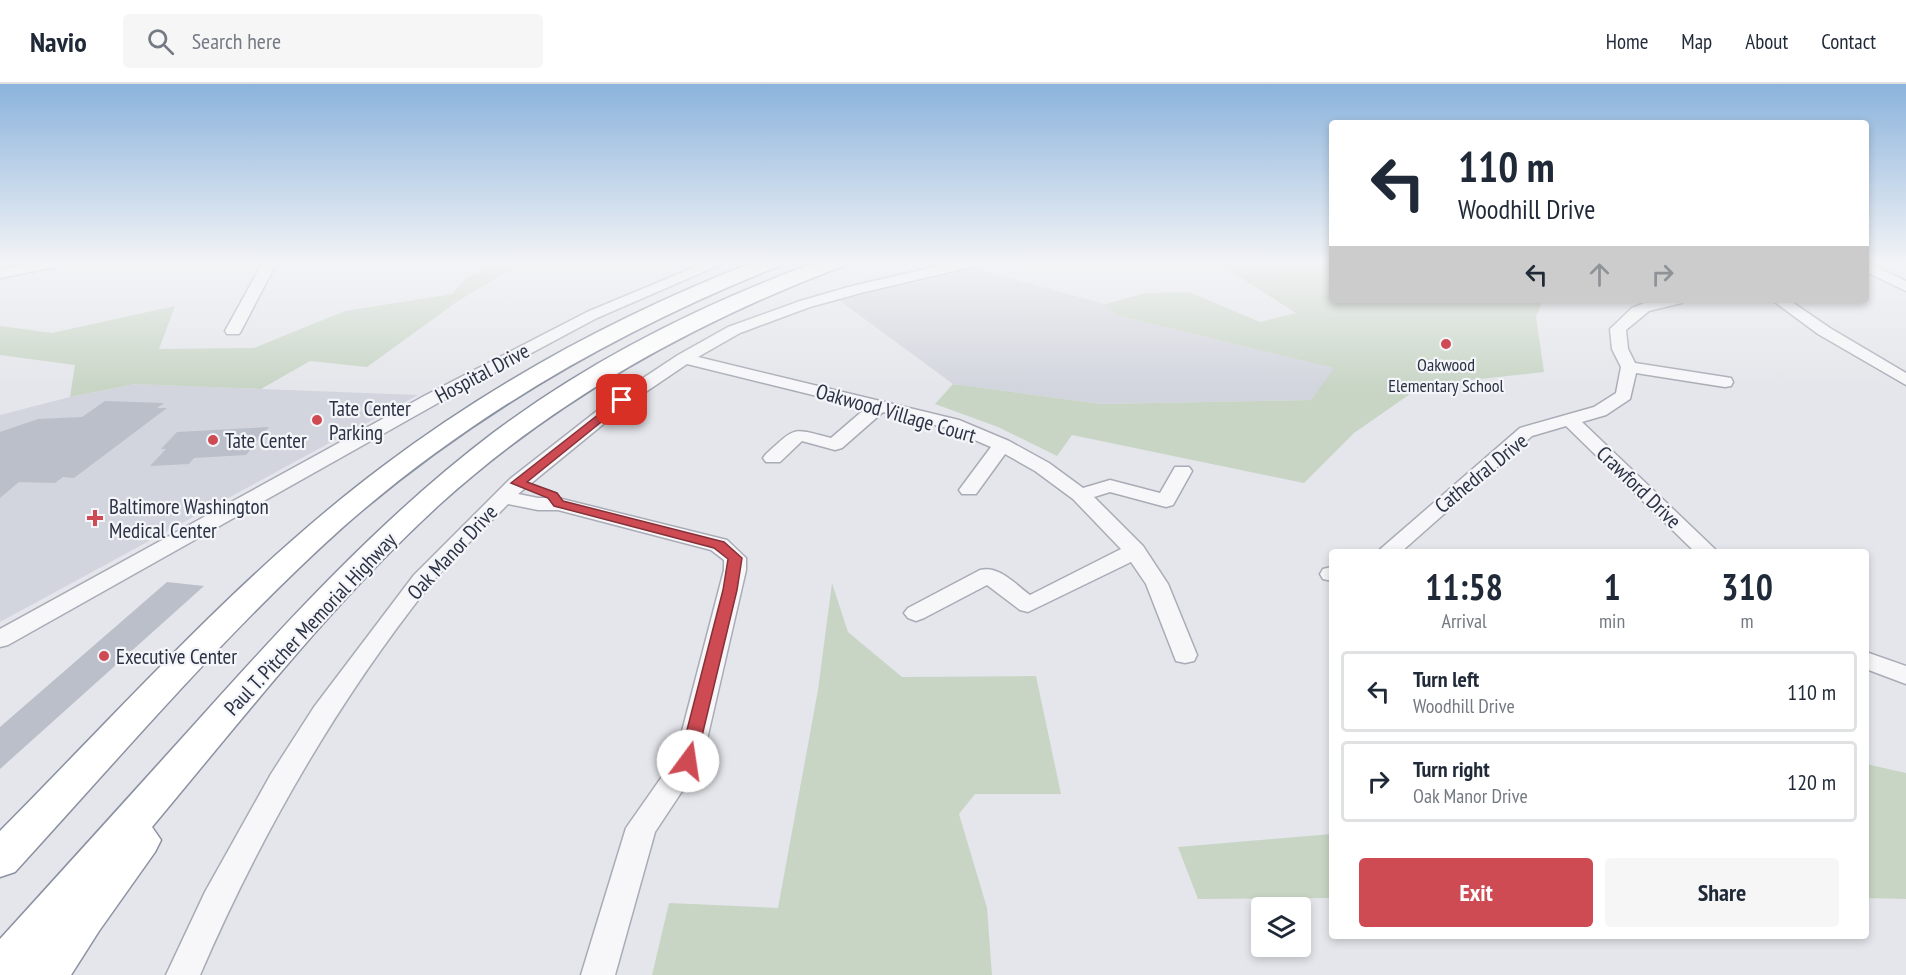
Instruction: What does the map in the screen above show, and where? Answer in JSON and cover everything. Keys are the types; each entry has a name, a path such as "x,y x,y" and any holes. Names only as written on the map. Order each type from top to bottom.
{"highway":[{"path":"0,859 231,619 327,527 404,464 528,378 670,304"},
{"name":"Paul T. Pitcher Memorial Highway","path":"0,973 305,623 390,534 460,471 575,388 633,353 732,304"},
{"path":"45,975 83,916 157,816 281,665 364,568 460,471"},
{"path":"0,834 231,619"}],"street":[{"path":"233,331 248,304"},
{"name":"Hospital Drive","path":"0,639 432,399 618,304"},
{"name":"Oak Manor Drive","path":"183,975 216,902 281,782 323,714 422,580 511,490 622,400 684,358 734,330 806,304"},
{"path":"1659,304 1634,312 1618,329 1620,349 1629,367 1725,382"},
{"path":"1784,304 1824,331 1906,380"},
{"name":"Oakwood Village Court","path":"684,358 953,424 1042,467 1080,495 1135,551 1157,584 1185,655"},
{"name":"Cathedral Drive","path":"1391,549 1526,432 1600,411 1624,394 1629,367"},
{"path":"773,458 798,435 835,444 879,405"},
{"name":"Crawford Drive","path":"1571,421 1704,549"},
{"path":"969,490 1002,446"},
{"path":"1080,495 1110,486 1166,501 1182,471"},
{"path":"511,490 538,504 558,504 719,545 729,551 736,563 688,761 641,828 598,975"},
{"path":"916,613 988,576 1028,605 1135,551"},
{"path":"1869,661 1906,675"}],"shaded area":[{"path":"844,304 1103,304 1116,315 1335,368 1311,400 1100,404 953,384"},
{"name":"Baltimore Washington Medical Center","path":"135,384 418,395 0,622 0,415 70,397"}],"green space":[{"path":"392,304 454,304 367,367 310,361 261,389 135,384 70,397 75,365 0,355 0,326 52,333 175,306 159,349 254,348 345,311"},
{"path":"1105,304 1216,304 1260,322 1296,313 1281,304 1542,304 1536,317 1544,372 1423,385 1354,433 1304,483 1072,435 1057,456 998,427 935,404 953,384 1100,404 1311,400 1334,368 1116,315"},
{"path":"832,583 848,632 902,677 1036,676 1061,794 975,794 959,814 987,908 992,975 652,975 669,903 778,908 818,690"},
{"path":"1869,765 1906,773 1906,899 1869,898"},
{"path":"1329,834 1329,898 1198,899 1178,847"}],"building":[{"path":"105,401 164,403 157,408 167,408 74,478 63,477 55,483 19,482 0,498 0,432 38,419 82,417"},
{"name":"Tate Center","path":"269,427 246,455 194,458 189,464 150,466 166,449 161,449 177,432"},
{"name":"Executive Center","path":"167,582 204,586 0,769 0,727"}],"place":[{"name":"Oakwood Elementary School","path":"1446,344"},
{"name":"Tate Center Parking","path":"317,420"},
{"name":"Tate Center","path":"213,440"},
{"name":"Baltimore Washington Medical Center","path":"95,518"},
{"name":"Executive Center","path":"104,656"}],"route":[{"path":"622,400 518,483 553,495 558,504 719,545 735,558 730,590 688,761"}]}
